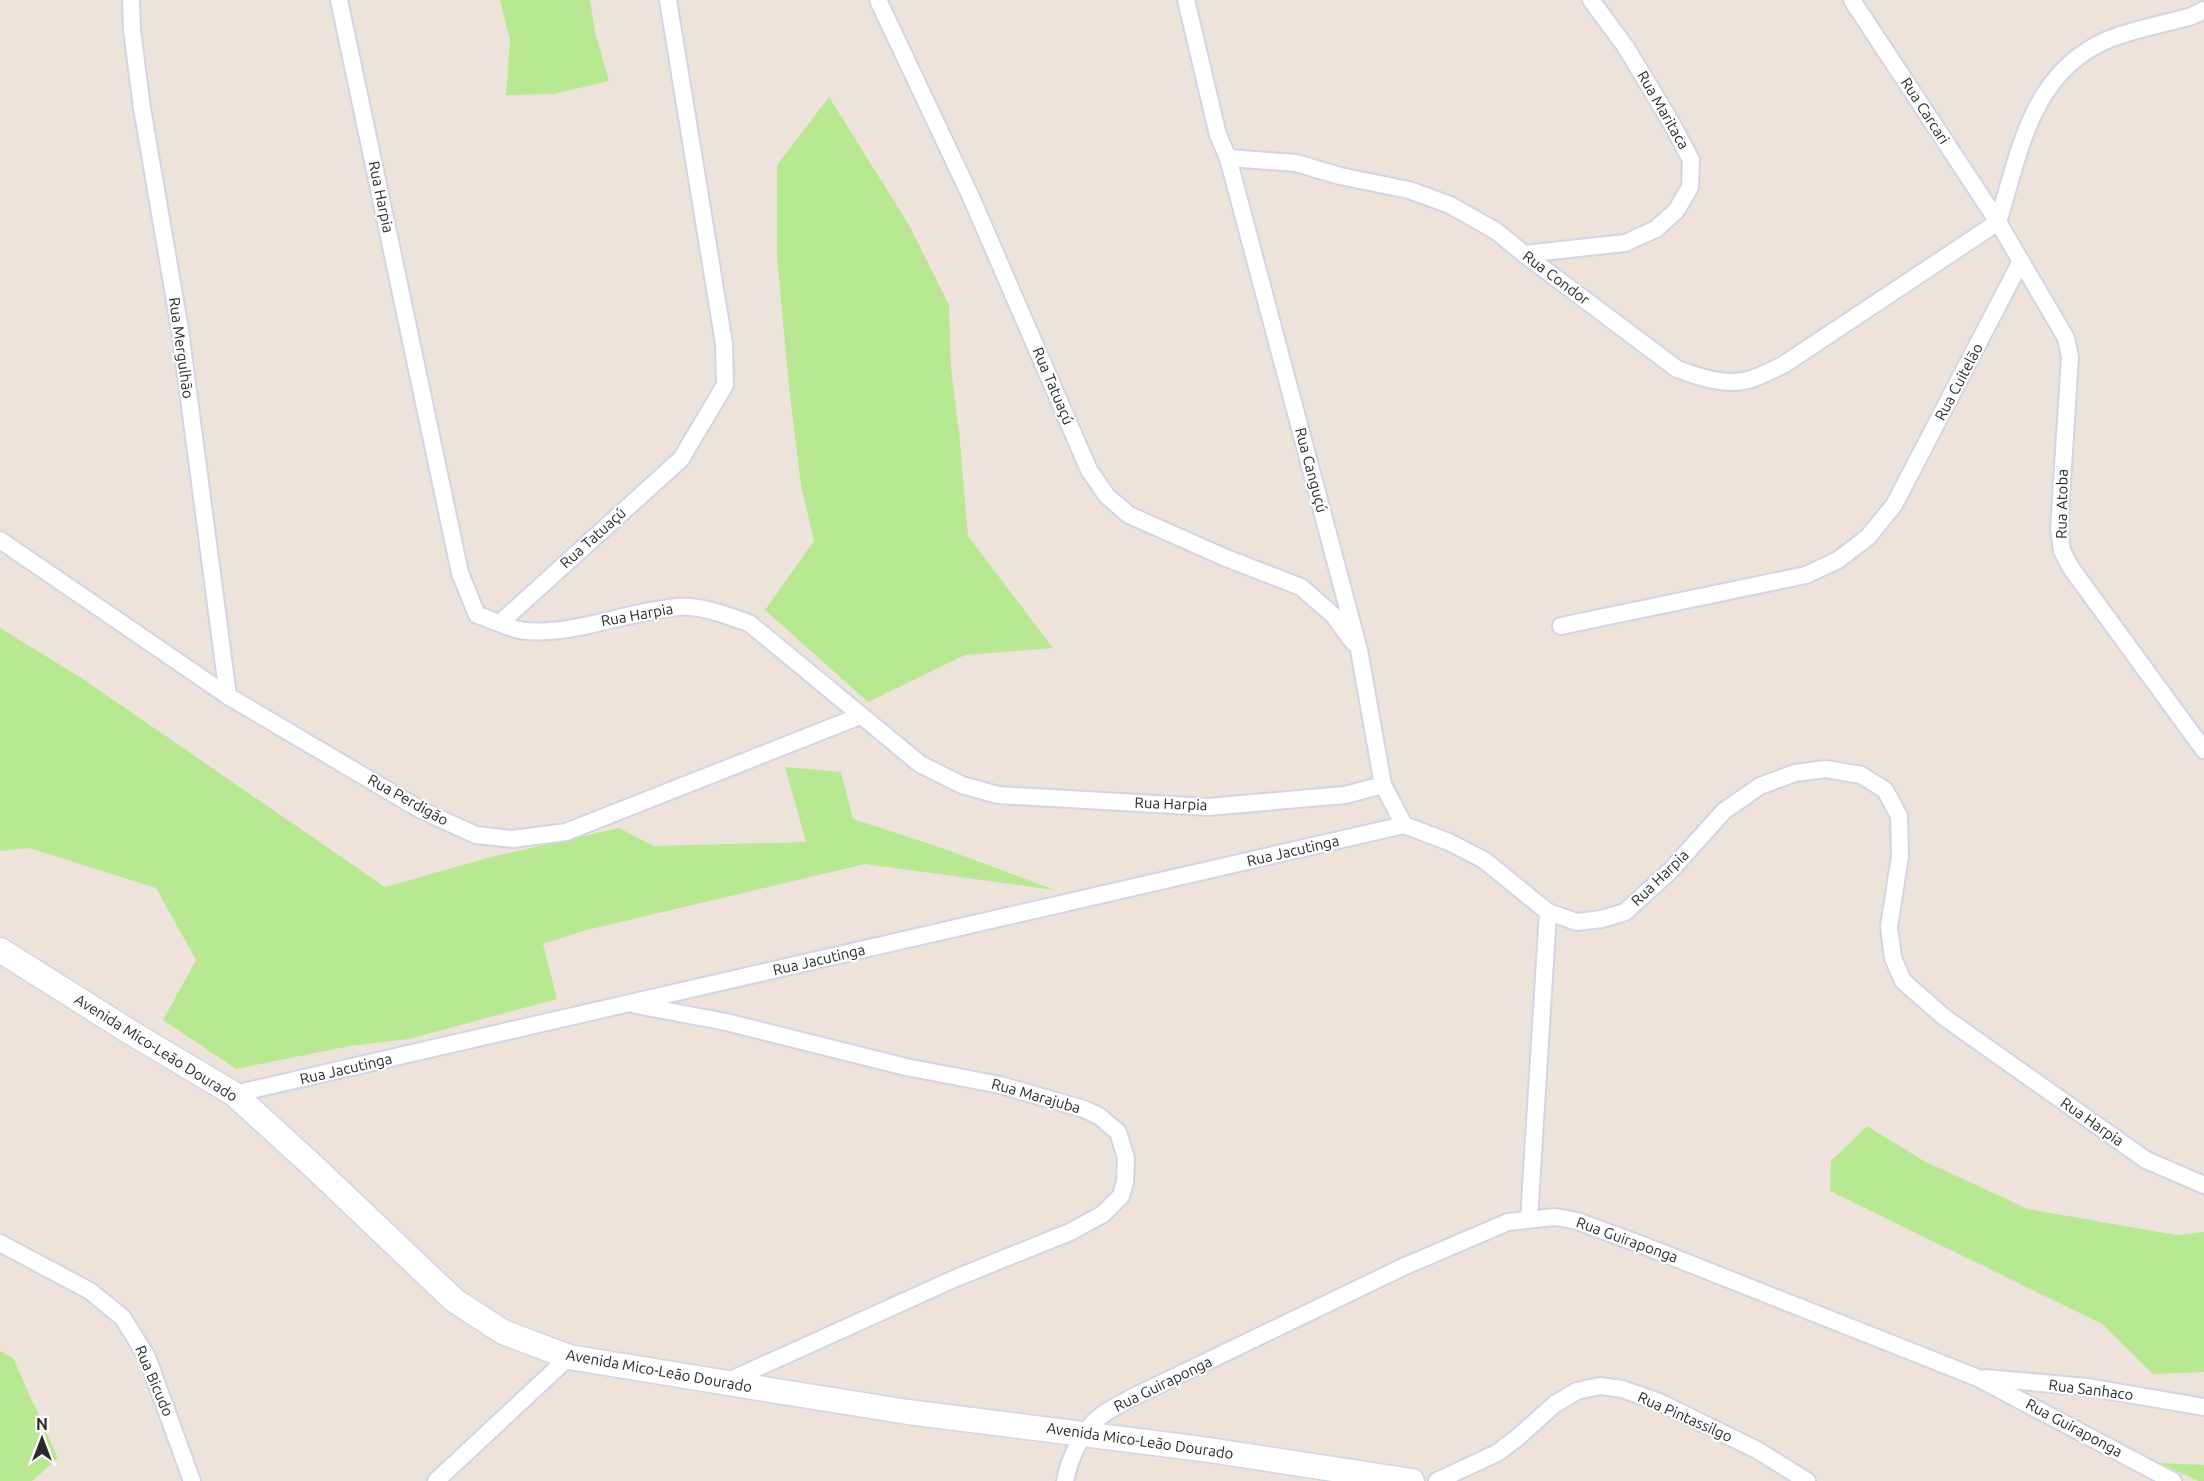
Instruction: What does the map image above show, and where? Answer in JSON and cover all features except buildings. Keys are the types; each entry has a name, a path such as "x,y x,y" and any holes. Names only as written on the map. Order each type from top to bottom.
{"street":[{"name":"Rua Mergulhão","path":"132,0 132,30 142,108 180,330 228,696"},
{"name":"Rua Harpia","path":"339,0 460,573 477,615 522,631 558,631 612,618 680,607 718,612 749,623 920,765 962,785 999,795 1208,807 1345,795 1383,785"},
{"name":"Rua Tatuaçú","path":"500,623 681,459 725,385 724,344 668,0"},
{"name":"Rua Tatuaçú","path":"878,0 971,197 1089,470 1107,496 1129,515 1226,558 1301,587 1334,616 1359,650"},
{"path":"1186,0 1218,135 1228,158"},
{"name":"Rua Maritaca","path":"1524,254 1625,243 1656,229 1676,211 1690,187 1691,160 1625,46 1592,0"},
{"name":"Rua Carcari","path":"1852,0 1998,222"},
{"path":"2021,261 1998,222 2030,117 2047,87 2073,60 2108,40 2192,16 2204,10"},
{"name":"Rua Canguçú","path":"1228,158 1359,650 1383,785"},
{"name":"Rua Condor","path":"1228,158 1296,163 1340,176 1409,190 1450,205 1496,231 1677,369 1700,378 1724,382 1748,380 1783,365 1998,222"},
{"name":"Rua Cuitelão","path":"1561,626 1806,576 1838,560 1868,537 1894,505 1916,466 2021,261"},
{"name":"Rua Atoba","path":"2021,261 2066,339 2070,357 2059,529 2062,551 2204,750"},
{"name":"Rua Perdigão","path":"0,540 228,696 421,810 476,836 512,839 566,832 860,716"},
{"name":"Rua Harpia","path":"1404,825 1449,842 1484,860 1548,912 1577,922 1602,919 1625,912 1670,871 1724,811 1760,786 1795,773 1826,770 1861,775 1885,790 1899,816 1900,856 1889,927 1893,958 1903,981 1944,1017 2146,1160 2204,1185"},
{"path":"1383,785 1404,825"},
{"name":"Rua Jacutinga","path":"234,1094 1404,825"},
{"path":"1529,1219 1548,912"},
{"name":"Avenida Mico-Leão Dourado","path":"0,950 120,1026 234,1094 454,1300 503,1332 569,1357 908,1412 1084,1433 1412,1481"},
{"name":"Rua Marajuba","path":"629,1004 726,1022 906,1067 1000,1084 1084,1109 1100,1116 1118,1132 1126,1158 1125,1182 1121,1196 1103,1214 1070,1232 956,1278 725,1383"},
{"name":"Rua Guiraponga","path":"1084,1433 1102,1415 1131,1398 1392,1272 1508,1222 1555,1217 1577,1221 1645,1246 1978,1378 2173,1481"},
{"name":"Rua Bicudo","path":"0,1243 90,1291 123,1318 147,1357 192,1481"},
{"path":"436,1481 569,1357"},
{"name":"Rua Sanhaco","path":"1978,1378 2087,1387 2204,1407"},
{"name":"Rua Pintassilgo","path":"1437,1481 1497,1453 1555,1404 1577,1391 1600,1386 1622,1389 1659,1402 1757,1450 1807,1481"},
{"path":"1065,1481 1067,1470 1084,1433"}],"green space":[{"path":"500,0 590,0 595,32 609,81 554,94 506,95 510,40"},
{"path":"829,97 909,225 949,305 951,368 968,536 1053,648 965,655 868,702 765,610 814,541 801,486 789,387 777,257 777,165"},
{"path":"0,628 83,679 385,887 491,857 619,828 654,846 806,842 785,767 841,772 853,819 942,848 1055,890 865,864 583,931 543,944 557,999 409,1039 350,1046 236,1069 163,1020 196,960 156,888 29,848 0,851"},
{"path":"1867,1126 1924,1161 2028,1209 2176,1235 2204,1232 2204,1372 2153,1374 2102,1324 1830,1191 1831,1161"},
{"path":"0,1351 13,1358 58,1458 32,1481 0,1481"},
{"path":"2159,1463 2204,1465 2204,1481 2198,1481"}]}
